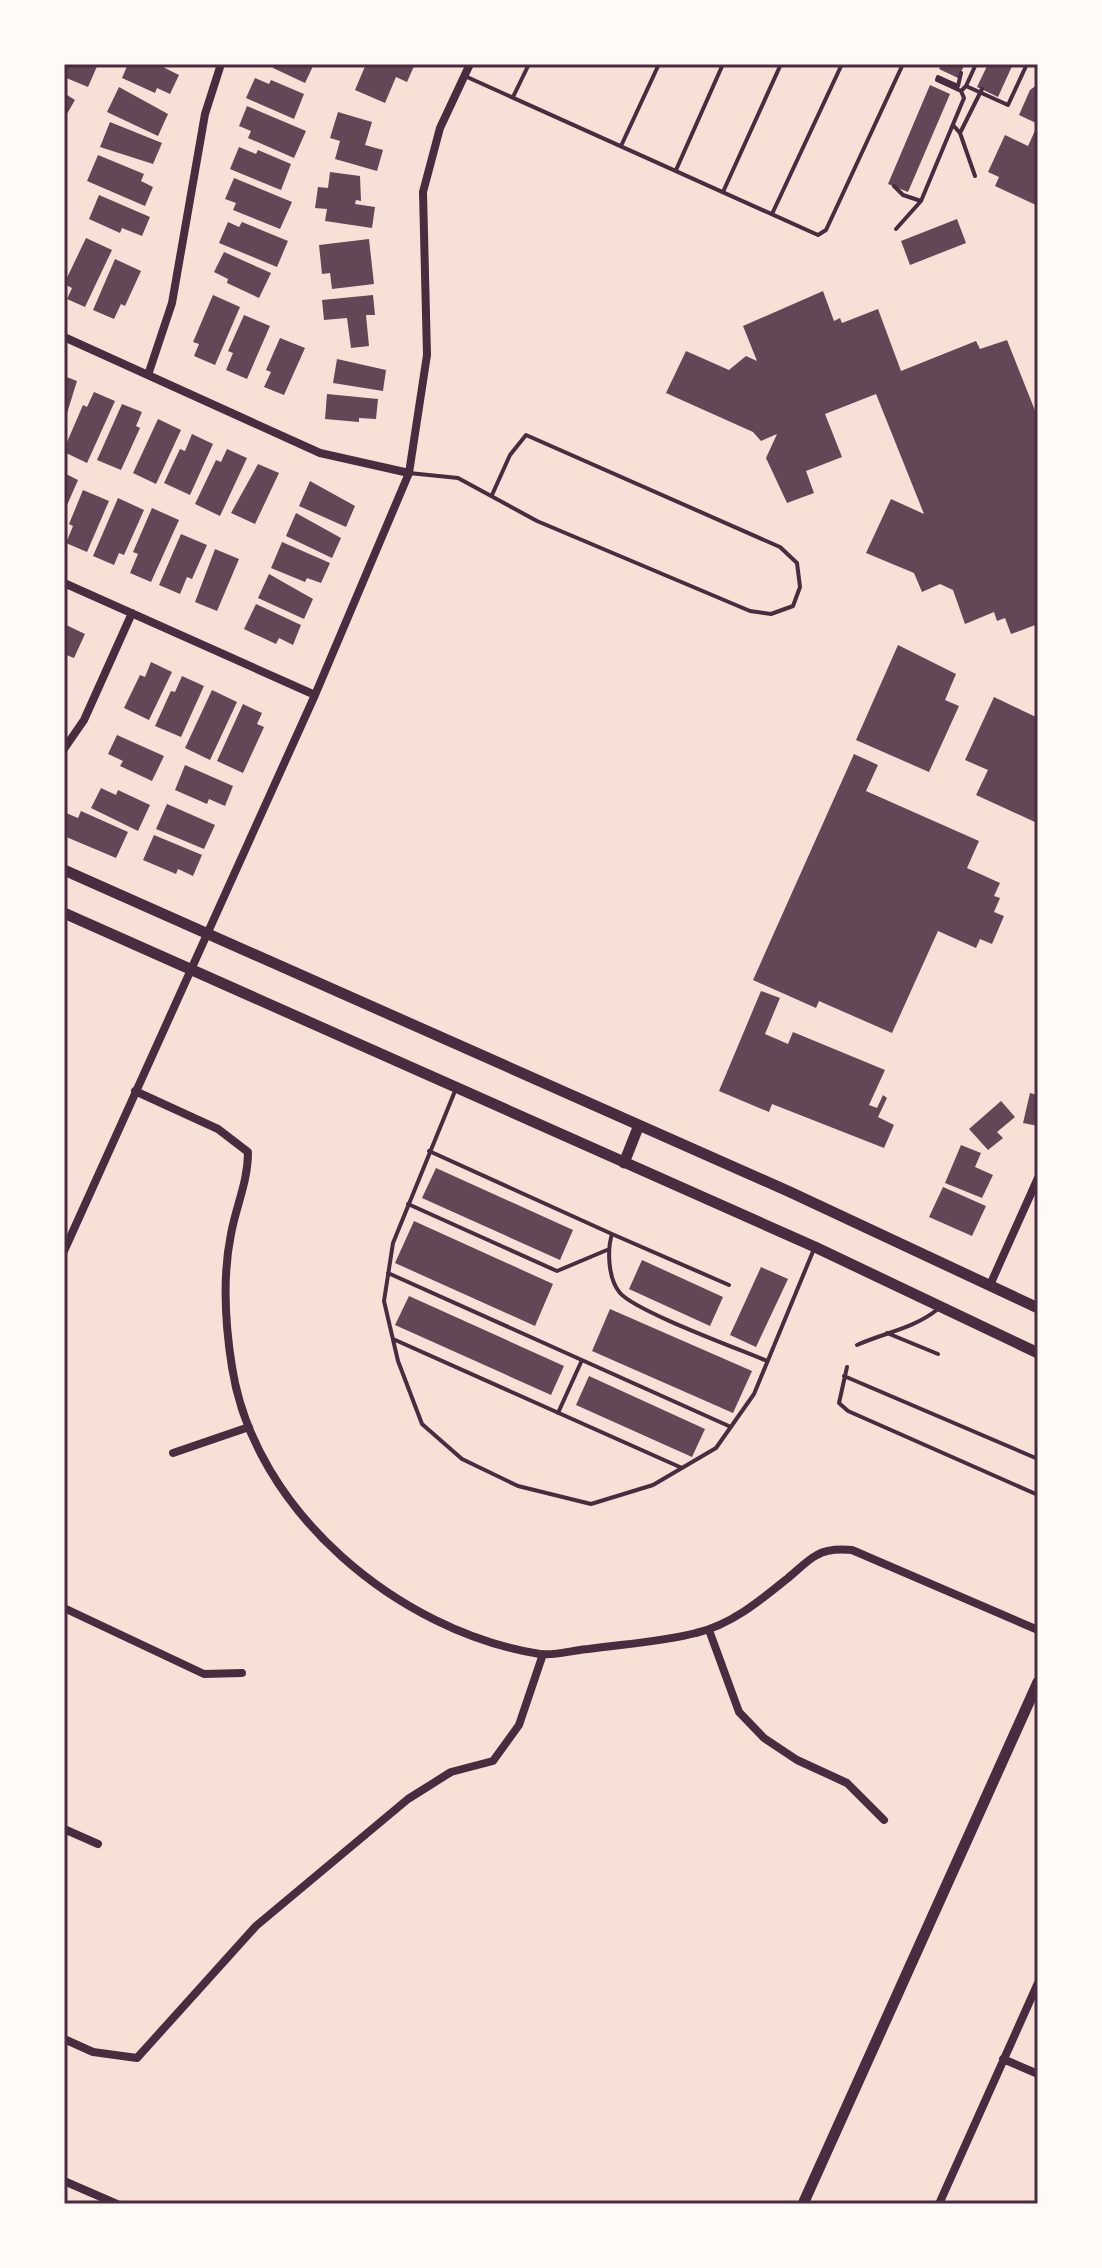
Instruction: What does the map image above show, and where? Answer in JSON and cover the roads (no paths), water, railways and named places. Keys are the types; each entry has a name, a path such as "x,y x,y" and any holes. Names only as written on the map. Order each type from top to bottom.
{"main road":[{"path":"64,870 639,1125 1038,1308"},
{"path":"64,913 815,1247 1038,1353"},
{"path":"624,1163 639,1125"},
{"path":"803,2204 1038,1682"}],"street":[{"path":"148,375 172,303 197,155 221,64"},
{"path":"64,1251 315,695 409,473 427,355 423,192 440,128 470,64"},
{"path":"64,337 320,453 358,464 409,473"},
{"path":"64,583 315,695"},
{"path":"64,749 84,720 132,613"},
{"path":"135,1091 218,1129 248,1152 248,1175 231,1233 225,1302 232,1369 249,1427 279,1486 333,1551 387,1593 467,1633 543,1654 673,1639 709,1630 759,1603 817,1555 836,1549 852,1550 1038,1630"},
{"path":"990,1285 1038,1178"},
{"path":"173,1453 249,1427"},
{"path":"64,1608 204,1674 242,1673"},
{"path":"709,1630 739,1712 764,1738 797,1760 847,1783 884,1820"},
{"path":"64,2039 93,2052 137,2058 256,1926 279,1906 408,1799 451,1772 493,1761 519,1725 543,1654"},
{"path":"64,1829 98,1844"},
{"path":"939,2204 1038,1983"},
{"path":"1003,2059 1038,2074"},
{"path":"64,2181 117,2204"}],"lane":[{"path":"513,97 529,64"},
{"path":"621,146 659,64"},
{"path":"676,170 723,64"},
{"path":"723,192 781,64"},
{"path":"772,214 842,64"},
{"path":"464,76 818,235 826,230 903,64"},
{"path":"409,473 458,478 537,521 750,611 771,614 793,606 800,587 797,563 780,547 526,435 510,455 492,495"},
{"path":"456,1088 393,1243 384,1301 393,1339 422,1424 462,1459 518,1486 591,1504 653,1485 716,1448 754,1394 815,1247"},
{"path":"429,1151 729,1285"},
{"path":"408,1204 557,1271 607,1250"},
{"path":"612,1234 607,1250 619,1292 630,1300 767,1361"},
{"path":"388,1273 731,1427"},
{"path":"857,1345 885,1332 919,1324 940,1308"},
{"path":"885,1332 938,1354"},
{"path":"393,1339 682,1468"},
{"path":"558,1413 582,1360"},
{"path":"847,1367 839,1403 848,1411 1038,1495"},
{"path":"844,1376 1038,1459"}]}
